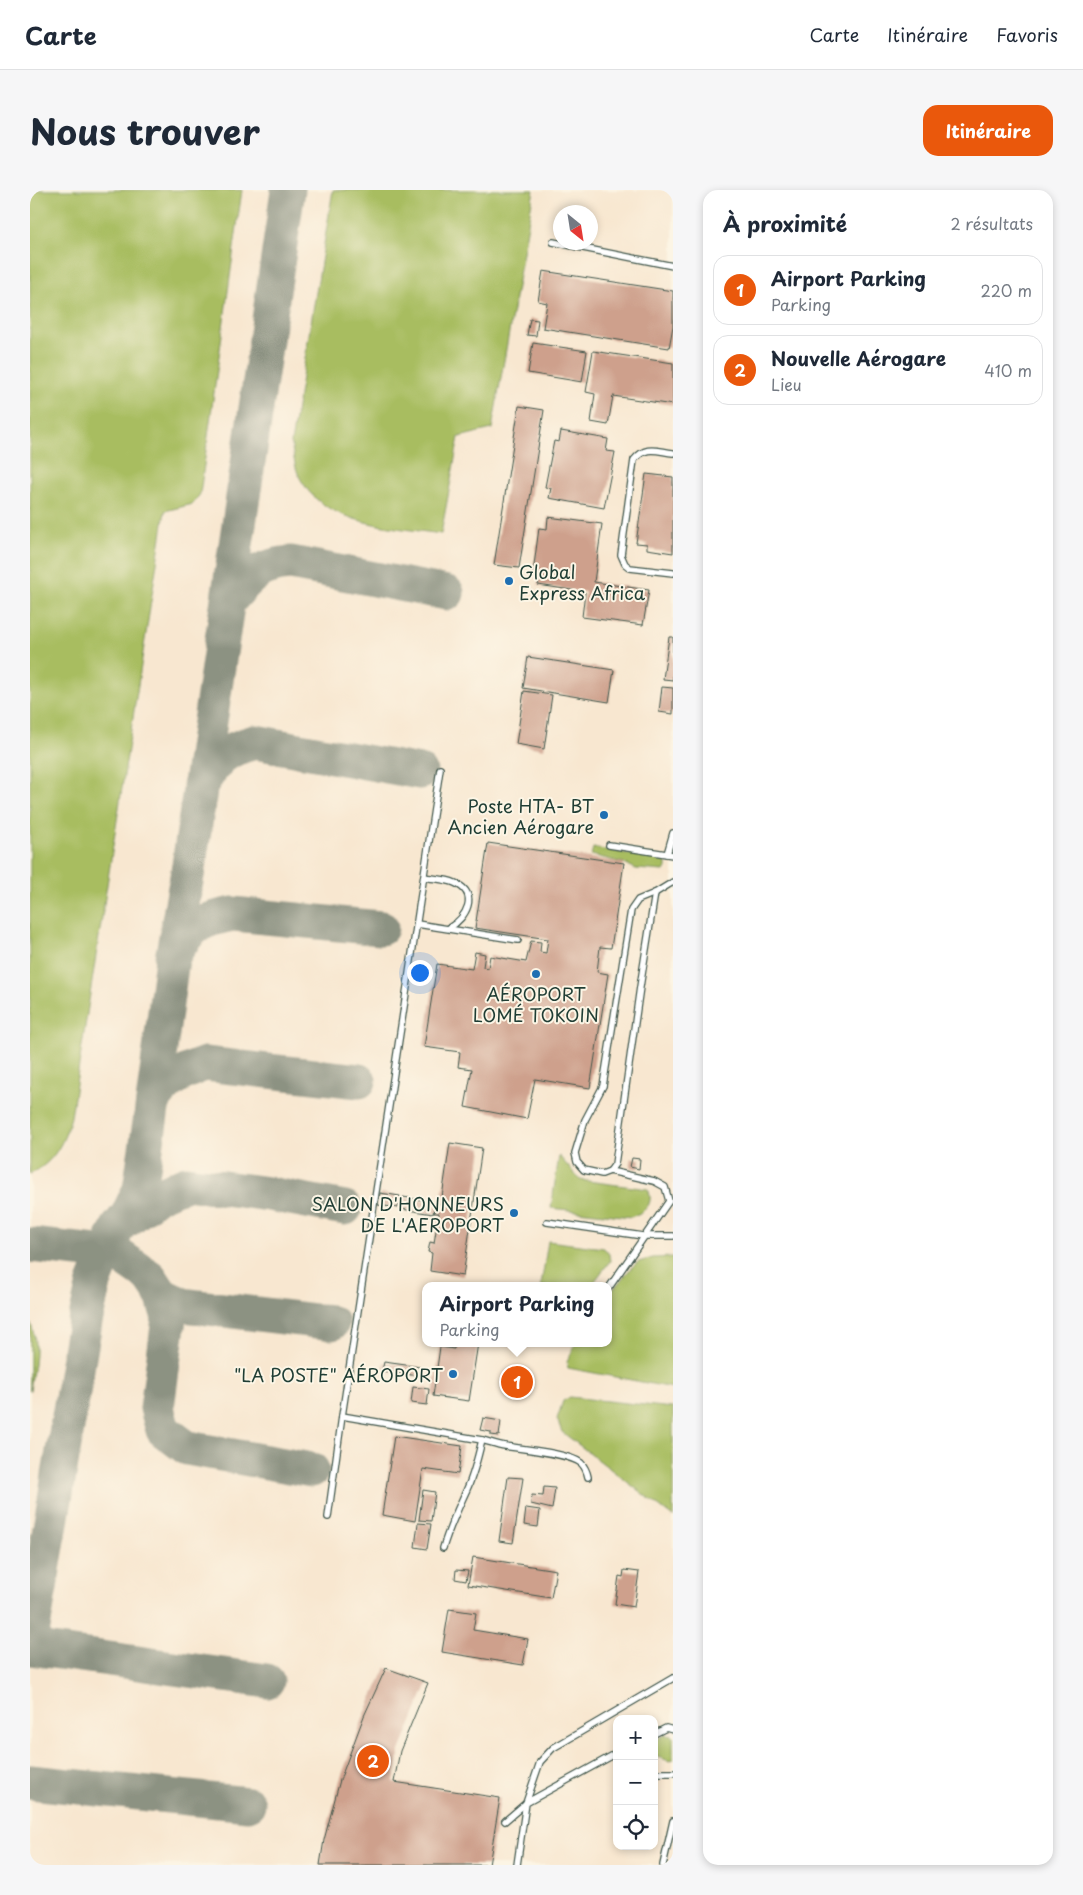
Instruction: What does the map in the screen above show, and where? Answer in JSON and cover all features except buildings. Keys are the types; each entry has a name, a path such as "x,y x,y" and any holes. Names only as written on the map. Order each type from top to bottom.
{"lane":[{"path":"593,250 673,266"},
{"path":"673,453 646,450 640,453 634,460 620,555 625,564 630,568 673,573"},
{"path":"328,1517 440,769"},
{"path":"609,845 670,855 673,833"},
{"path":"424,877 453,882 462,886 468,896 469,904 466,914 458,923 449,928"},
{"path":"612,1284 643,1236 669,1201 668,1193 664,1187 654,1181 610,1171 602,1174 584,1170 578,1162 575,1153 585,1120 603,1086 631,910 638,900 655,893 673,882"},
{"path":"610,1171 615,1164 655,893"},
{"path":"417,924 518,940"},
{"path":"547,1222 643,1236 673,1236"},
{"path":"342,1416 482,1440 572,1459 581,1464 586,1470 588,1477"},
{"path":"443,1548 448,1528 474,1472 482,1440"},
{"path":"517,1865 526,1803 540,1762 553,1748 673,1678"},
{"path":"658,1732 666,1728 673,1730"},
{"path":"505,1821 526,1803 613,1755"},
{"path":"658,1773 673,1773"},
{"path":"663,1865 673,1822"}],"green space":[{"path":"30,190 242,190 200,494 193,504 165,511 71,1117 62,1143 52,1157 46,1164 30,1174"},
{"path":"333,190 534,190 492,429 459,437 441,534 385,526 346,516 329,508 314,497 300,479 296,469 291,443"},
{"path":"593,848 662,859 666,863 666,868 664,871 636,869 624,863 591,855"},
{"path":"559,1156 580,1180 648,1189 650,1195 649,1204 640,1213 631,1217 551,1208"},
{"path":"548,1241 604,1248 609,1254 610,1261 594,1282 542,1282"},
{"path":"673,1257 673,1388 568,1368 567,1362 574,1347 612,1347 612,1290 638,1262 653,1258"},
{"path":"30,1322 35,1339 35,1347 30,1391"},
{"path":"570,1397 673,1408 673,1517 562,1432 557,1419 563,1401"},
{"path":"664,1735 673,1736 673,1760 670,1761 658,1757 658,1739"}],"taxiway":[{"path":"30,1646 85,1322 94,1283 118,1227 127,1216 140,1189 172,959 189,865 288,190"},
{"path":"228,602 255,574 270,567 291,563 447,593"},
{"path":"200,786 217,762 228,752 255,742 420,772"},
{"path":"172,958 189,932 211,919 233,914 381,928"},
{"path":"153,1102 163,1088 175,1078 205,1064 359,1081"},
{"path":"127,1220 157,1196 186,1183 269,1194 345,1208"},
{"path":"30,1245 117,1254 150,1277 162,1295 169,1318 157,1408 163,1430 187,1448 312,1470"},
{"path":"162,1295 183,1305 332,1323"},
{"path":"30,1648 267,1681"},
{"path":"30,1782 248,1804"}],"place":[{"name":"Global Express Africa","path":"509,581"},
{"name":"Poste HTA- BT Ancien Aérogare","path":"604,815"},
{"name":"AÉROPORT LOMÉ TOKOIN","path":"536,974"},
{"name":"SALON D'HONNEURS DE L'AEROPORT","path":"514,1213"},
{"name":"\"LA POSTE\" AÉROPORT","path":"453,1374"},
{"name":"Airport Parking","path":"517,1382"},
{"name":"Nouvelle Aérogare","path":"373,1761"}]}
